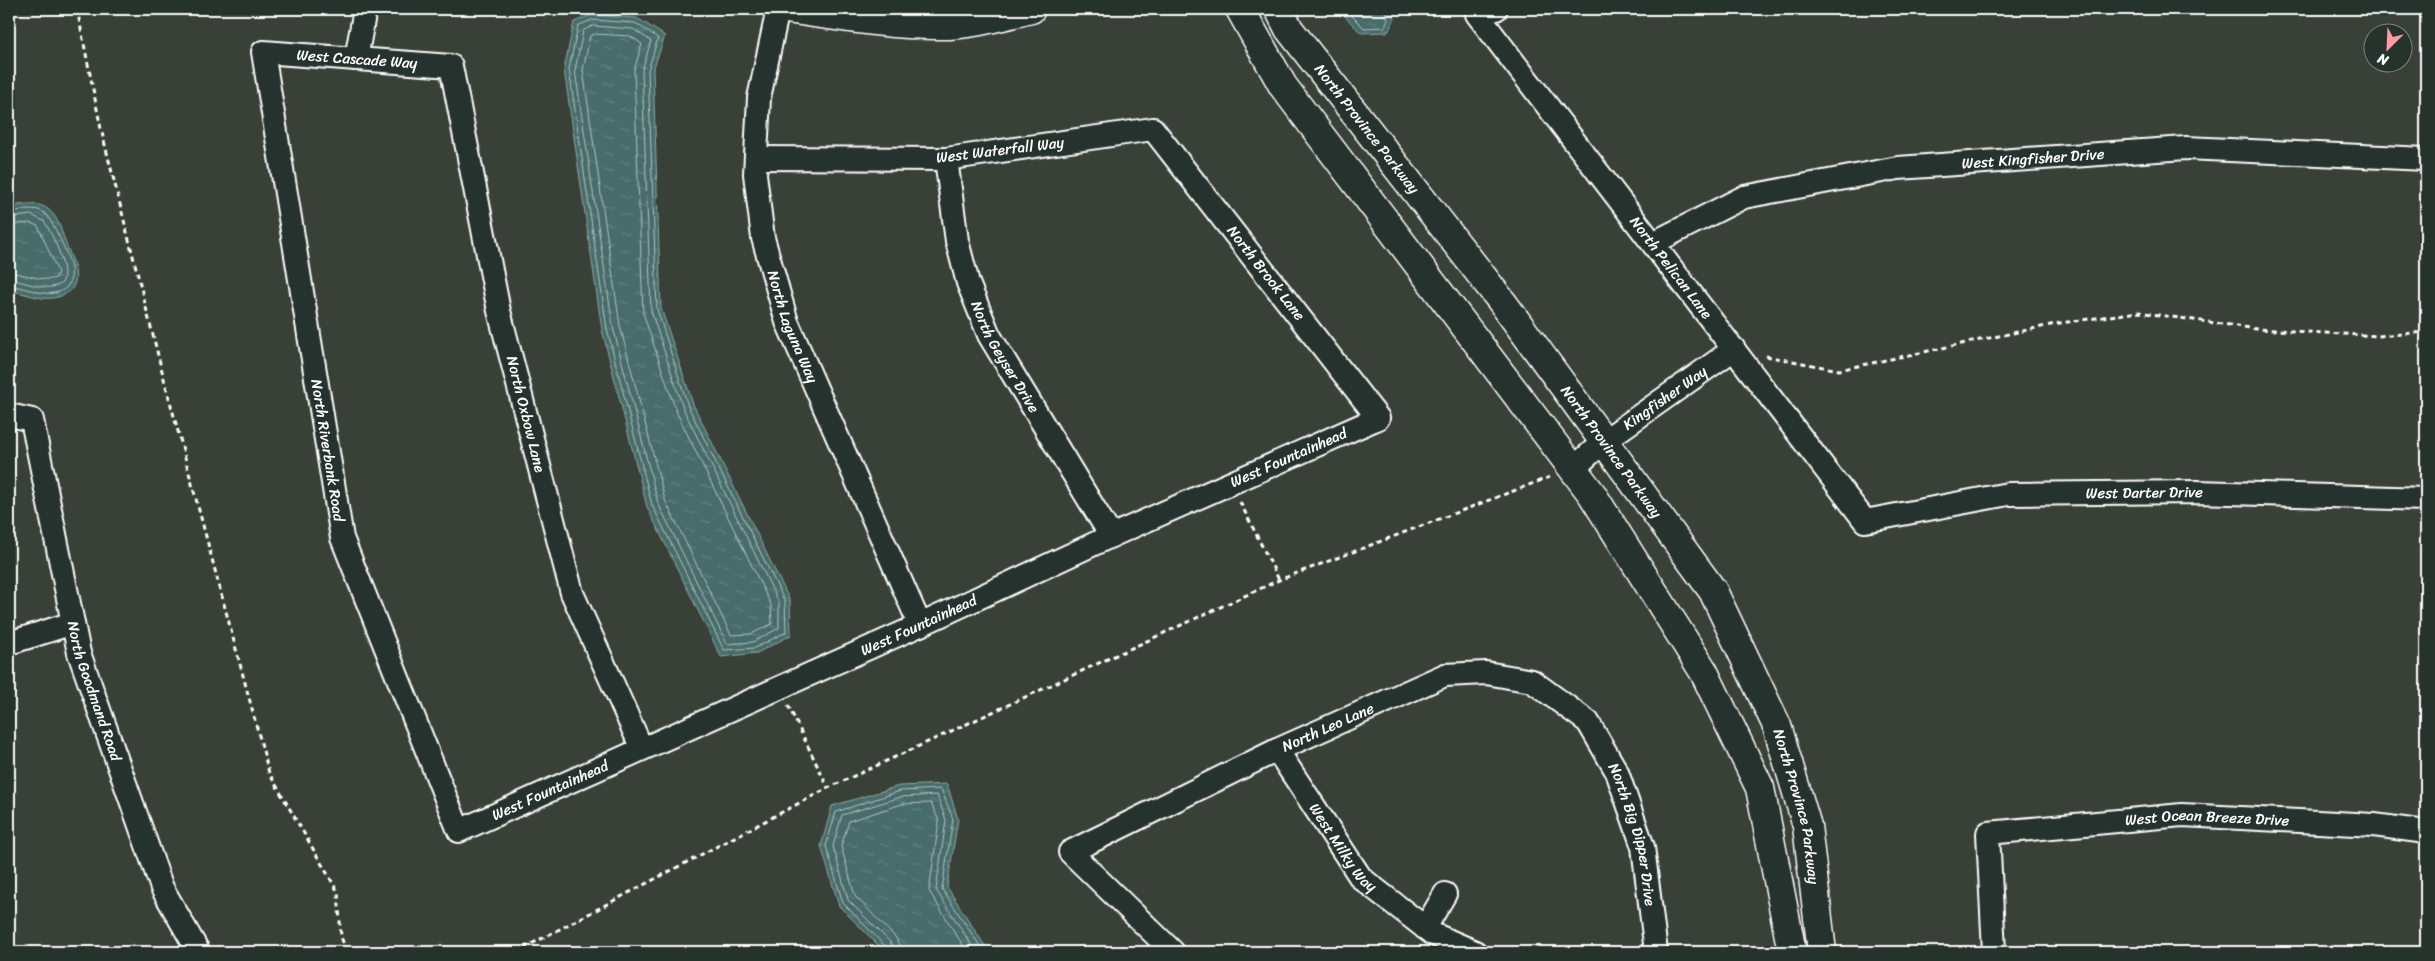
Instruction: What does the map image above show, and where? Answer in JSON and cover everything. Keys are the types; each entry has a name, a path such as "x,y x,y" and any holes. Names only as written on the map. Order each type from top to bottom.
{"street":[{"path":"356,59 364,9"},
{"name":"North Laguna Way","path":"778,9 759,98 755,174 763,238 787,322 920,625"},
{"path":"786,9 849,18 939,26 983,20 1031,9"},
{"name":"North Province Parkway","path":"1240,9 1283,86 1574,468 1704,672 1760,788 1792,952"},
{"name":"North Province Parkway","path":"1279,9 1289,29 1502,303 1713,591 1777,726 1807,826 1822,952"},
{"name":"North Pelican Lane","path":"1487,11 1653,243 1865,522"},
{"name":"West Cascade Way","path":"263,52 451,66"},
{"name":"North Riverbank Road","path":"263,52 342,538 459,831"},
{"name":"North Oxbow Lane","path":"451,66 500,311 572,593 642,749"},
{"name":"West Waterfall Way","path":"756,158 946,159 1154,128"},
{"name":"North Brook Lane","path":"1154,128 1378,418"},
{"name":"West Kingfisher Drive","path":"1653,243 1744,197 1898,168 2186,148 2426,159"},
{"name":"North Geyser Drive","path":"946,159 957,241 968,283 989,335 1110,536"},
{"name":"Kingfisher Way","path":"1574,468 1604,441 1734,349"},
{"name":"North Goodmand Road","path":"9,415 32,420 79,653 162,888 196,952"},
{"name":"West Fountainhead","path":"459,831 920,625 1110,536 1378,418"},
{"name":"West Darter Drive","path":"1865,522 2008,494 2197,492 2426,499"},
{"path":"9,643 73,623"},
{"name":"North Leo Lane","path":"1173,952 1070,852 1276,750 1445,675 1486,673 1532,680 1588,722"},
{"name":"North Big Dipper Drive","path":"1588,722 1617,772 1643,847 1656,952"},
{"name":"West Milky Way","path":"1276,750 1361,878 1433,934 1475,952"},
{"name":"West Ocean Breeze Drive","path":"1994,952 1988,833 2182,815 2374,825 2426,832"},
{"path":"1425,928 1445,894"}],"path":[{"path":"77,9 102,129 163,375 269,773 338,892 340,937 347,952"},
{"path":"1734,349 1839,370 2060,323 2138,312 2257,328 2378,336 2426,332"},
{"path":"516,952 828,788 1279,580 1574,468"},
{"path":"1230,483 1279,580"},
{"path":"780,688 828,788"}],"water":[{"path":"1338,9 1388,9 1395,18 1388,32 1361,33"},
{"path":"591,15 637,18 665,36 653,70 661,308 693,404 790,601 791,635 757,653 721,657 647,507 602,330 564,69 574,22"},
{"path":"24,204 46,208 52,213 60,226 76,273 73,286 69,292 61,296 41,298 9,291 9,207"},
{"path":"947,784 958,819 947,887 987,949 992,952 885,952 839,906 821,846 832,806 899,786"}]}
